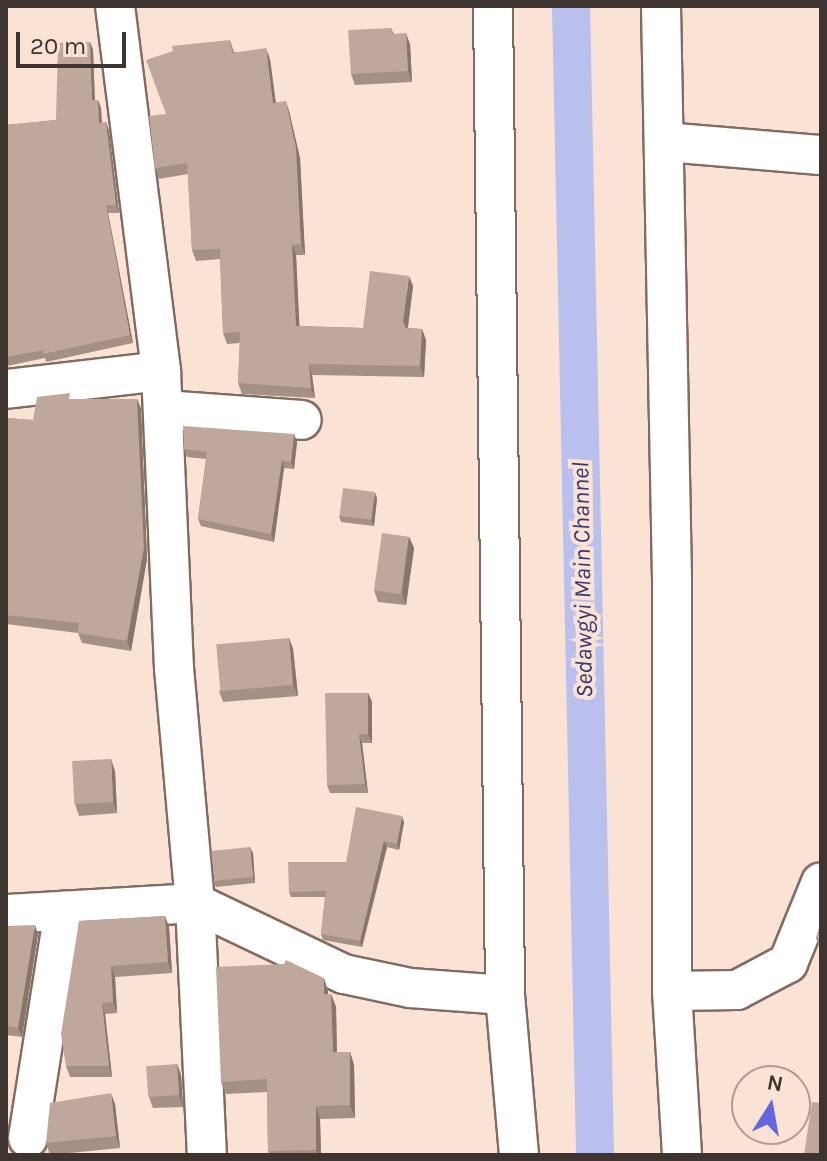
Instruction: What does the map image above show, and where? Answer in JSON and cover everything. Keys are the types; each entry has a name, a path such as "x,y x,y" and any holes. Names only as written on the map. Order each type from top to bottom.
{"street":[{"path":"115,6 161,371 174,668 195,903 207,1155"},
{"path":"493,6 505,995 519,1155"},
{"path":"661,6 665,142 672,991 682,1155"},
{"path":"665,142 821,155"},
{"path":"6,389 161,371"},
{"path":"164,410 302,420"},
{"path":"672,991 737,990 788,963 821,882"},
{"path":"6,914 195,903 344,974 410,988 505,995"},
{"path":"28,1138 64,911"}],"building":[{"path":"391,28 392,34 406,33 408,71 351,74 348,30"},
{"path":"230,40 232,53 266,48 273,103 286,101 296,148 301,244 292,245 296,326 363,328 370,271 409,276 403,322 406,328 422,329 420,366 309,364 311,388 238,383 240,332 223,333 220,249 192,250 187,163 155,168 149,116 166,114 146,60 173,51 172,46"},
{"path":"90,42 92,100 98,100 99,123 106,122 116,205 106,205 130,335 43,354 44,350 6,357 6,125 56,120 58,43"},
{"path":"70,393 69,399 137,399 144,548 127,641 78,633 79,623 6,615 6,418 33,420 37,397"},
{"path":"183,426 294,434 291,462 282,460 271,534 198,519 207,452 184,449"},
{"path":"343,488 375,492 371,520 340,516"},
{"path":"382,533 409,537 401,594 374,590"},
{"path":"289,638 293,685 220,691 216,644"},
{"path":"325,693 368,693 368,734 359,734 365,784 327,785"},
{"path":"111,759 113,802 74,804 72,761"},
{"path":"356,807 402,816 397,844 384,841 360,941 321,934 326,891 289,892 288,862 346,862"},
{"path":"250,847 253,877 214,881 211,851"},
{"path":"165,916 168,962 111,966 113,1002 102,1003 109,1066 66,1066 61,1034 79,921"},
{"path":"821,922 821,939 816,938"},
{"path":"35,925 18,1028 6,1026 6,926"},
{"path":"286,960 324,978 324,994 331,994 333,1052 350,1052 350,1105 316,1106 316,1150 268,1151 267,1079 221,1082 216,967 284,964"},
{"path":"177,1064 179,1095 148,1097 146,1066"},
{"path":"111,1093 116,1136 46,1143 50,1103"},
{"path":"812,1102 821,1103 821,1155 804,1155 806,1145 811,1145"}],"waterway":[{"name":"Sedawgyi Main Channel","path":"571,6 595,1155"}]}
